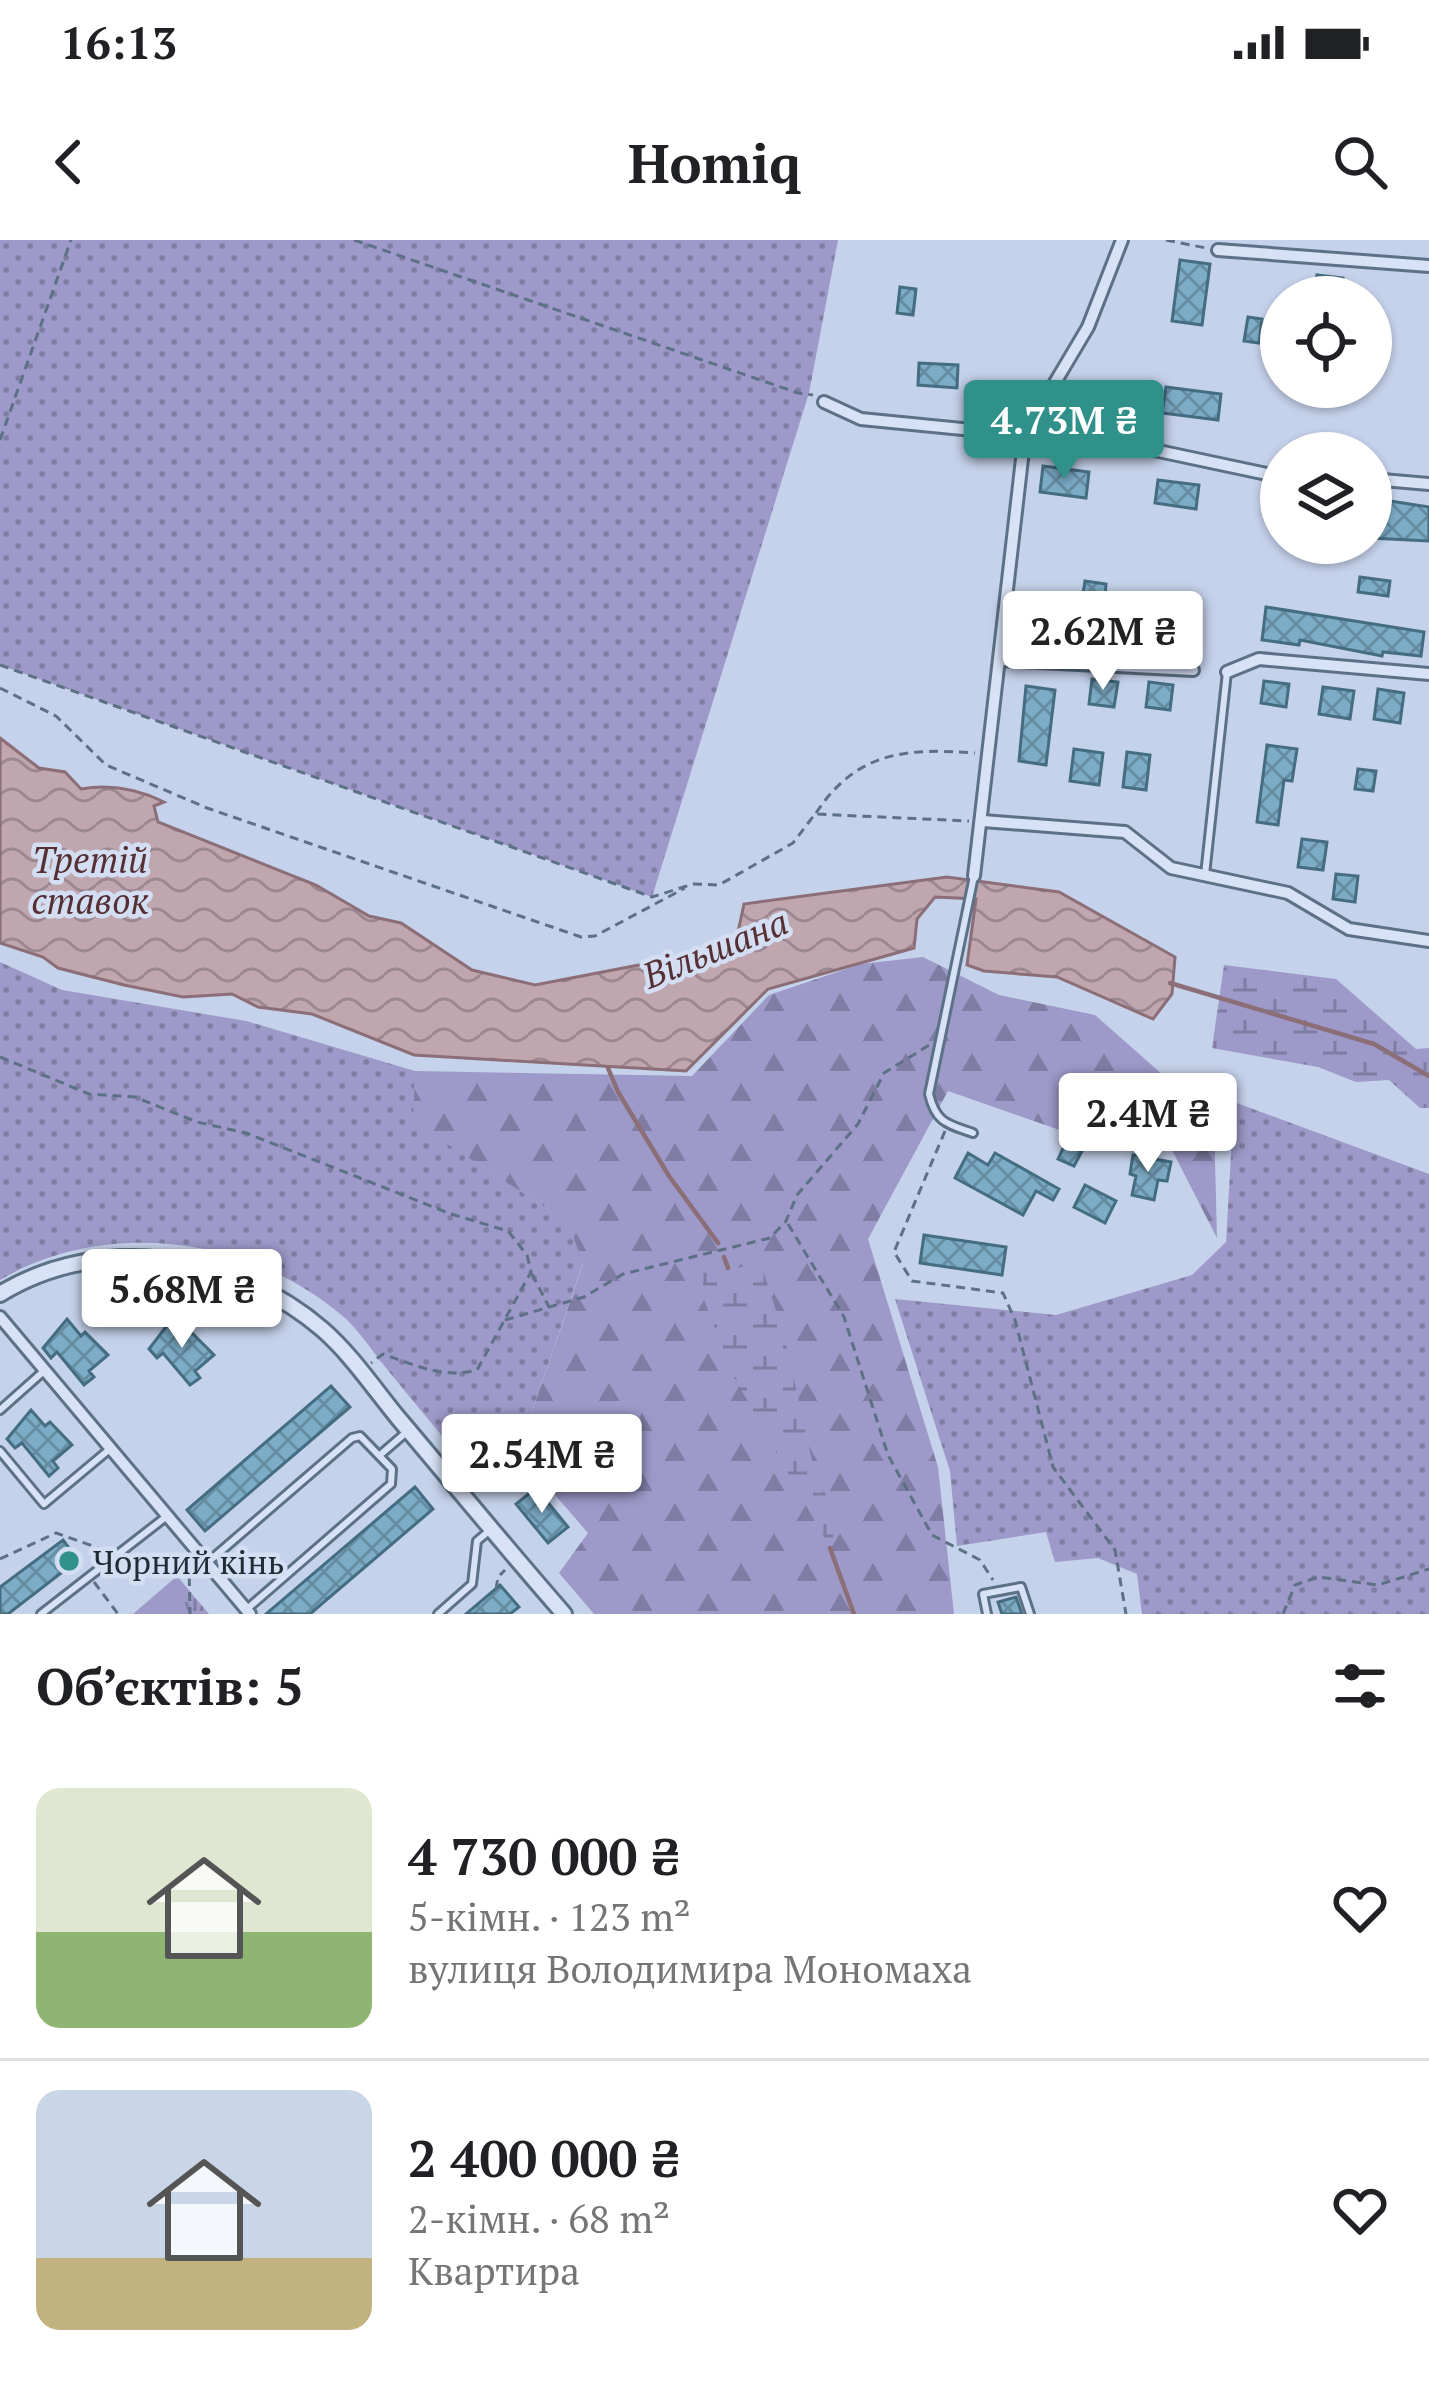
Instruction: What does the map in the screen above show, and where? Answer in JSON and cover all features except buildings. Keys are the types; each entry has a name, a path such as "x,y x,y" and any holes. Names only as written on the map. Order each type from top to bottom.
{"street":[{"path":"974,876 1025,433 1088,327 1122,240"},
{"path":"1218,250 1429,266"},
{"path":"824,402 861,419 1135,446 1260,473"},
{"path":"1392,481 1429,484"},
{"path":"1227,671 1259,658 1429,674"},
{"path":"1001,660 1193,670"},
{"path":"983,821 1125,832 1171,868 1288,893 1349,929 1429,941"},
{"path":"0,1294 26,1278 92,1259 146,1258 212,1268 271,1292 325,1331 560,1613"},
{"path":"0,1317 248,1612"}],"lane":[{"path":"1205,875 1227,671"},
{"path":"973,1133 947,1124 934,1113 929,1094 974,876"},
{"path":"0,1410 45,1370"},
{"path":"380,1455 409,1430"},
{"path":"206,1563 352,1438 368,1440 392,1469 391,1484 248,1612"},
{"path":"0,1451 44,1504 111,1448"},
{"path":"41,1614 167,1516"},
{"path":"438,1614 472,1585 477,1541 492,1528"},
{"path":"987,1614 983,1594 1022,1587 1030,1614"}],"path":[{"path":"0,440 71,240"},
{"path":"354,240 809,393"},
{"path":"1166,240 1218,250"},
{"path":"0,665 652,897 693,884 719,885 793,843 836,784 861,766 926,749 991,754"},
{"path":"0,688 56,716 106,765 207,808 581,937 596,936 693,884"},
{"path":"815,814 983,821"},
{"path":"504,1321 584,1297 622,1274 770,1238 787,1221 797,1195 858,1124 884,1073 938,1040"},
{"path":"0,1057 88,1094 135,1097 197,1122 246,1133 451,1214 508,1231 526,1255 549,1307"},
{"path":"947,1124 894,1252 912,1281 1003,1293 1015,1320 1053,1467 1115,1550 1126,1614"},
{"path":"787,1221 844,1317 888,1455 932,1535 980,1560 1001,1591"},
{"path":"360,1372 382,1354 427,1370 459,1375 477,1370 531,1272"},
{"path":"0,1559 56,1534 117,1555"},
{"path":"189,1542 190,1614"},
{"path":"496,1589 498,1576 506,1569"},
{"path":"1283,1614 1295,1586 1318,1577 1378,1585 1429,1569"},
{"path":"90,1576 118,1614"}],"green space":[{"path":"0,240 838,240 809,393 652,897 0,665"},
{"path":"923,957 999,995 1095,1015 1214,1120 1217,1238 1172,1150 1088,1140 948,1091 868,1239 938,1467 954,1614 594,1614 559,1573 588,1533 518,1452 583,1264 572,1233 548,1209 413,1122 415,1071 692,1076 769,995 861,964"},
{"path":"0,962 62,990 246,1021 415,1071 414,1122 548,1209 572,1232 583,1263 518,1452 480,1482 345,1318 267,1269 223,1254 178,1245 86,1248 42,1260 0,1280"},
{"path":"1224,965 1336,979 1416,1049 1429,1048 1429,1108 1420,1108 1389,1080 1356,1082 1318,1067 1212,1048"},
{"path":"1234,1102 1429,1174 1429,1614 1142,1614 1137,1574 1098,1558 1055,1562 1046,1532 957,1546 950,1471 895,1299 1056,1315 1192,1275 1226,1242"},
{"path":"761,1264 785,1339 813,1465 837,1522 830,1548 734,1377 703,1297 703,1273"},
{"path":"177,1576 209,1614 133,1614"}],"water":[{"name":"Третій ставок","path":"0,738 39,768 65,772 81,789 124,789 164,802 154,806 158,822 316,885 369,916 401,923 472,970 535,985 660,961 667,969 735,946 744,904 947,877 1059,892 1175,957 1172,994 1153,1019 1057,977 984,971 967,965 976,899 935,897 917,919 914,948 768,989 686,1071 414,1055 312,1014 258,1007 232,994 183,997 124,985 58,968 43,957 0,943"}],"waterway":[{"name":"Вільшана","path":"1170,983 1374,1044 1429,1076"},
{"path":"608,1068 669,1176 718,1243"},
{"path":"724,1257 728,1268"},
{"path":"830,1548 854,1614"}],"place":[{"name":"Чорний кінь","path":"69,1561"}]}
